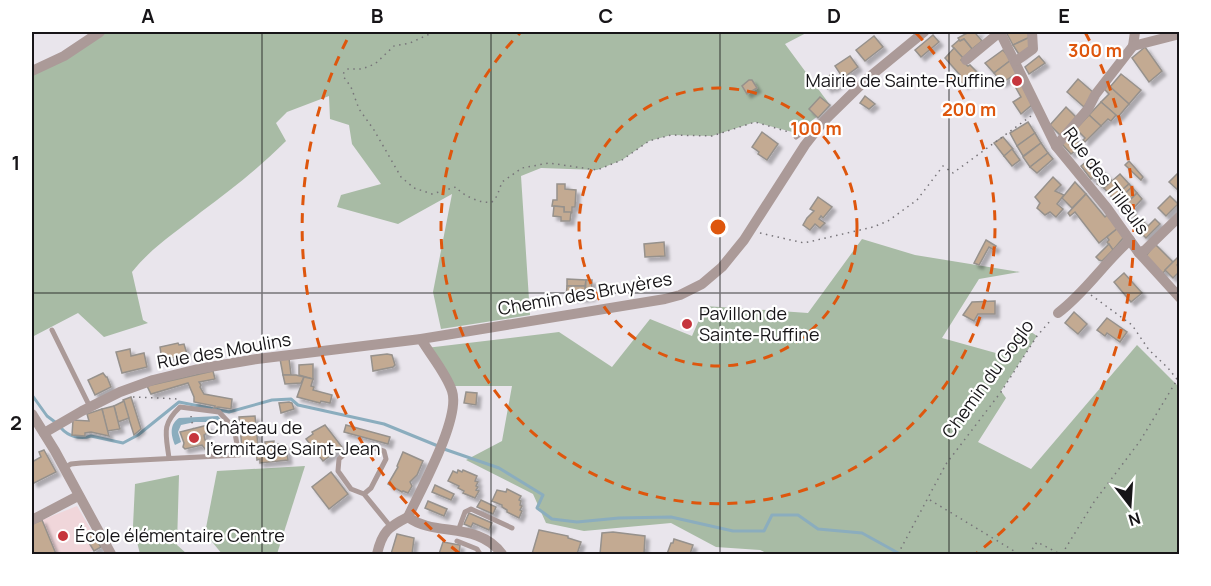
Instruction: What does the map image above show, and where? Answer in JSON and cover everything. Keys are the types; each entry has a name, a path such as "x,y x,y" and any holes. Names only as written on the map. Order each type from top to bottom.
{"street":[{"path":"32,71 64,56 100,32"},
{"name":"Chemin des Bruyères","path":"421,339 597,311 680,295 712,277 751,230 805,145 823,122 866,80 924,32"},
{"path":"966,60 1000,32"},
{"name":"Rue des Tilleuls","path":"1000,32 1056,146 1107,208 1138,253 1179,298"},
{"path":"1016,61 1033,50 1032,32"},
{"path":"1056,146 1088,109 1095,95 1133,46 1135,32"},
{"path":"1133,46 1179,34"},
{"path":"1138,253 1145,250 1179,216"},
{"name":"Chemin du Goglo","path":"1058,313 1074,301 1103,266 1130,240"},
{"path":"377,555 384,534 390,526 408,517 444,442 454,404 453,393 448,382 421,339"},
{"name":"Rue des Moulins","path":"44,433 90,407 153,380 245,361 421,339"},
{"path":"32,414 111,555"},
{"path":"32,519 78,496"},
{"path":"408,517 415,523 457,536 491,543 502,555"}],"lane":[{"path":"798,136 814,123 823,122"},
{"path":"52,330 90,407"},
{"path":"64,468 71,464 239,455 234,428 219,412 180,407 169,417 166,432 169,458"},
{"path":"364,494 371,488 386,459 384,451 366,445 349,450 339,459 338,471 351,489 364,494 390,526"},
{"path":"480,555 477,549 457,536 465,512 471,508 512,528"}],"path":[{"path":"434,32 410,43 394,46 375,64 362,69 348,69 343,76 351,87 358,109 374,130 401,177 414,188 432,194 456,187 460,192 484,203 492,202 502,182 522,168 549,163 597,170 622,160 649,141 670,135 712,136 755,122 798,136"},
{"path":"751,230 779,239 804,243 873,227 888,221 917,200 943,166 953,173 1038,111"},
{"path":"1083,290 1132,325 1149,350 1168,368 1179,383"},
{"name":"Chemin du Goglo","path":"898,555 946,464 995,400 1037,336 1058,313"},
{"path":"1029,555 1037,542 1061,555 1094,502 1140,441 1177,380"},
{"path":"128,389 135,398 179,400"},
{"path":"190,412 193,427"},
{"path":"929,499 1019,555"}],"shaded area":[{"name":"École élémentaire Centre","path":"77,506 101,547 85,554 32,554 32,524"}],"green space":[{"path":"100,32 808,32 785,44 830,105 796,133 755,122 712,136 671,135 649,141 622,160 597,170 541,168 521,176 530,315 441,329 433,292 452,194 398,224 337,207 341,195 381,184 352,144 349,125 330,119 329,96 287,112 276,123 286,141 245,178 156,247 132,272 143,320 148,323 104,337 78,313 32,337 32,71"},
{"path":"862,239 915,255 1020,272 979,279 942,338 1003,355 1024,327 1037,336 1001,391 1006,398 978,442 1031,469 1137,345 1179,387 1179,554 769,554 760,550 716,547 671,523 584,531 546,523 533,494 466,460 502,441 512,386 451,386 426,348 559,332 612,367 650,319 692,336 705,306 808,313"},
{"path":"305,466 277,554 222,554 205,533 217,471"},
{"path":"179,475 177,545 187,554 140,554 133,526 135,484"}],"water":[{"path":"218,416 223,422 195,422 181,425 178,432 181,442 175,445 172,430 179,418"}],"building":[{"path":"969,32 979,32 976,34 982,41 972,49 964,39 960,41 958,38"},
{"path":"1006,32 1030,32 1030,37 1013,45"},
{"path":"933,35 939,42 921,57 915,50"},
{"path":"874,36 883,47 865,61 856,50"},
{"path":"1030,37 1031,45 1020,56 1013,45"},
{"path":"964,39 972,49 963,58 952,46"},
{"path":"1145,47 1162,71 1149,82 1132,58"},
{"path":"954,48 963,58 961,60 977,72 964,85 957,78 960,75 945,58"},
{"path":"1003,50 1011,60 994,73 985,63"},
{"path":"850,56 858,67 843,78 835,66"},
{"path":"1039,56 1045,63 1029,74 1025,67"},
{"path":"1011,60 1019,72 1002,83 994,73"},
{"path":"833,73 840,83 828,89 822,81"},
{"path":"1121,74 1141,90 1129,104 1110,87"},
{"path":"1078,79 1094,93 1084,107 1067,92"},
{"path":"752,80 757,88 747,94 742,86"},
{"path":"1024,84 1033,104 1021,114 1013,102 1021,97 1016,88"},
{"path":"1107,84 1129,104 1118,117 1101,102 1109,94 1104,89"},
{"path":"865,96 875,104 869,109 860,103"},
{"path":"820,97 830,105 818,118 809,109"},
{"path":"1101,102 1116,115 1111,121 1108,119 1101,126 1089,115"},
{"path":"1066,107 1076,117 1061,136 1050,125"},
{"path":"1089,115 1101,126 1085,142 1083,140 1085,138 1076,129"},
{"path":"1028,122 1035,133 1017,146 1010,133"},
{"path":"762,132 778,144 767,160 752,147"},
{"path":"1035,133 1041,143 1023,156 1017,146"},
{"path":"1072,134 1081,146 1071,154 1061,143"},
{"path":"1003,137 1013,149 1004,156 994,143"},
{"path":"1041,143 1048,153 1030,167 1023,157"},
{"path":"1012,149 1020,160 1012,166 1004,156"},
{"path":"1048,153 1053,159 1037,173 1030,167"},
{"path":"1089,159 1099,171 1091,179 1081,166"},
{"path":"1129,161 1143,177 1141,180 1125,165"},
{"path":"1101,169 1112,181 1104,188 1097,184 1093,176"},
{"path":"1180,171 1180,189 1178,190 1169,182"},
{"path":"1120,174 1129,184 1110,195 1104,188"},
{"path":"1053,177 1061,185 1055,191 1064,195 1057,204 1063,209 1056,217 1050,212 1045,215 1037,208 1040,203 1035,197"},
{"path":"1075,182 1086,194 1072,208 1062,198"},
{"path":"557,184 565,184 565,189 576,190 575,207 572,207 572,213 564,212 564,207 552,206 553,200 557,200"},
{"path":"1129,184 1132,187 1116,202 1110,195"},
{"path":"1132,187 1137,193 1122,208 1116,202"},
{"path":"1137,193 1142,199 1127,215 1122,208"},
{"path":"1086,194 1105,217 1107,215 1118,228 1099,243 1075,212 1070,216 1068,213"},
{"path":"1170,196 1178,204 1166,216 1158,208"},
{"path":"818,197 832,207 823,218 821,216 819,219 825,223 820,228 815,224 810,230 803,225 814,211 810,209"},
{"path":"554,206 564,207 564,212 571,212 570,221 561,221 561,217 553,216"},
{"path":"1136,215 1148,226 1155,219 1160,224 1146,238 1130,222"},
{"path":"1118,228 1124,237 1113,250 1107,242 1109,240 1107,237"},
{"path":"986,240 996,246 994,250 989,247 979,265 974,263"},
{"path":"664,242 665,256 645,257 644,244"},
{"path":"1109,244 1113,250 1102,261 1099,260 1096,257"},
{"path":"1155,244 1173,262 1162,274 1146,256"},
{"path":"1178,257 1180,262 1177,265 1180,271 1173,278 1165,270"},
{"path":"1124,273 1142,293 1131,302 1114,282"},
{"path":"567,279 586,280 585,286 567,286"},
{"path":"586,280 592,280 591,297 585,297"},
{"path":"567,286 585,286 585,298 566,297"},
{"path":"995,301 995,314 978,314 974,321 963,315 972,302"},
{"path":"1074,312 1087,324 1078,334 1065,323"},
{"path":"1107,318 1127,332 1120,342 1107,333 1105,336 1097,330"},
{"path":"178,343 179,345 184,344 187,354 162,360 160,347"},
{"path":"130,349 131,356 144,353 147,367 122,373 116,352"},
{"path":"392,355 395,365 373,371 371,356"},
{"path":"289,358 291,375 283,375 280,359"},
{"path":"313,364 313,379 299,375 299,365"},
{"path":"213,371 215,379 199,382 200,387 204,394 232,399 231,409 214,408 215,406 194,402 188,383 151,394 147,386"},
{"path":"103,373 111,387 95,395 88,380"},
{"path":"283,375 304,377 301,383 285,384"},
{"path":"304,377 313,379 311,386 314,387 313,390 332,395 330,403 297,397"},
{"path":"466,392 477,393 476,405 464,403"},
{"path":"131,397 141,429 134,435 123,400"},
{"path":"124,401 129,418 118,422 114,406"},
{"path":"279,403 292,403 294,409 281,413"},
{"path":"114,406 120,429 107,431 102,409"},
{"path":"102,409 109,436 91,432 85,433 85,436 72,435 73,420 89,421 87,414"},
{"path":"255,416 258,446 242,448 239,417"},
{"name":"Château de l'ermitage Saint-Jean","path":"208,425 210,431 204,435 205,440 210,443 209,447 205,449 202,445 185,449 183,447 180,432"},
{"path":"325,425 342,447 323,461 306,439 313,434 312,432"},
{"path":"346,425 390,437 388,444 344,432"},
{"path":"274,441 274,444 279,444 279,446 286,445 288,460 260,463 260,459 257,460 258,446"},
{"path":"44,450 56,472 34,483 32,462 41,457 39,452"},
{"path":"403,452 423,461 417,475 410,482 412,486 408,493 388,484 398,467"},
{"path":"458,470 477,476 476,490 479,491 475,498 463,493 464,491 458,488 459,486 448,481 453,471 457,473"},
{"path":"331,472 348,494 329,509 312,487"},
{"path":"435,485 454,494 451,500 432,492"},
{"path":"507,489 521,496 519,500 522,511 519,518 507,512 502,505 492,501 497,490 506,492"},
{"path":"481,500 496,507 493,514 477,507"},
{"path":"428,501 447,509 444,516 425,508"},
{"path":"469,513 492,523 489,530 473,523 471,527 464,524"},
{"path":"42,520 56,554 33,554 32,524"},
{"path":"539,530 568,536 568,538 581,542 577,554 532,554"},
{"path":"92,533 101,547 94,551 85,536"},
{"path":"602,533 645,536 644,554 600,554"},
{"path":"397,534 414,538 412,554 391,554"},
{"path":"674,539 693,545 690,554 667,554"},
{"path":"443,542 460,545 459,554 439,554"}],"waterway":[{"path":"32,395 47,416 55,422"},
{"path":"61,428 74,436 83,438 91,436 123,443 138,435 179,402 229,412 272,400 291,399 298,405 384,424 438,446"},
{"path":"444,449 499,468 543,495 537,508 552,519 577,522 671,517 733,531 764,531 772,515 798,515 818,529 862,533 900,554"}],"place":[{"name":"Mairie de Sainte-Ruffine","path":"1017,81"},
{"name":"Pavillon de Sainte-Ruffine","path":"687,324"},
{"name":"Château de l'ermitage Saint-Jean","path":"194,438"},
{"name":"École élémentaire Centre","path":"63,536"}]}
